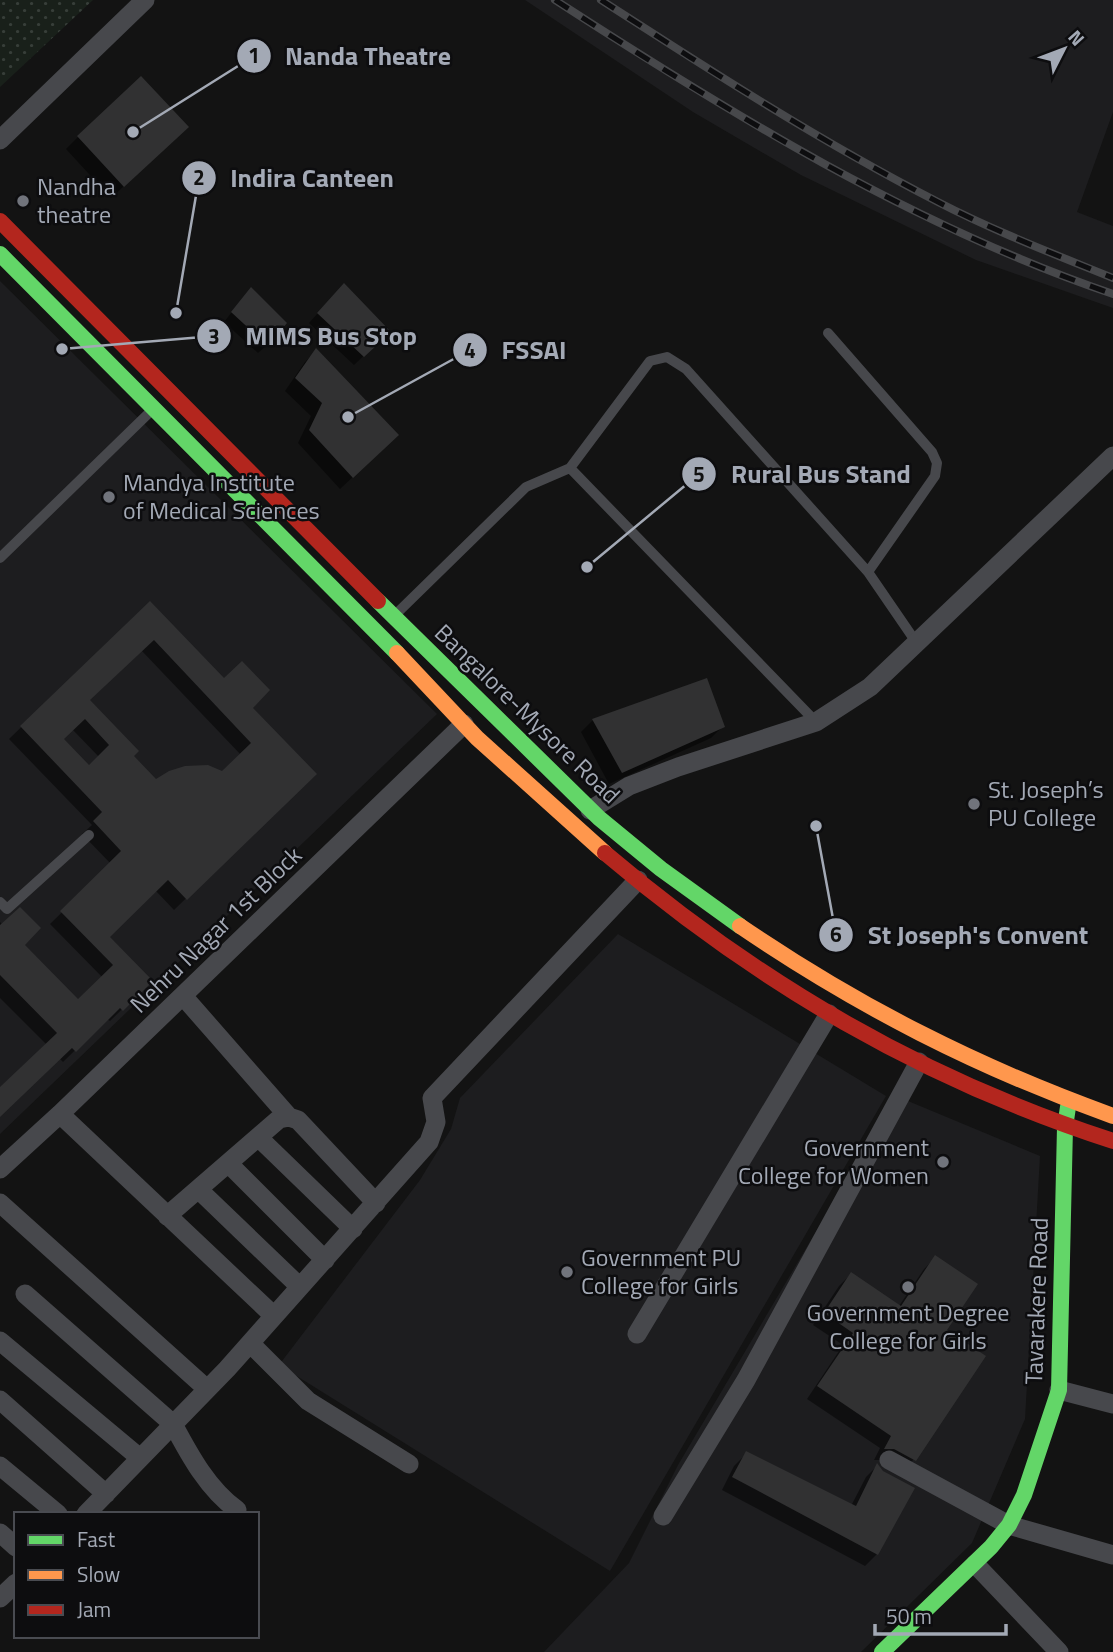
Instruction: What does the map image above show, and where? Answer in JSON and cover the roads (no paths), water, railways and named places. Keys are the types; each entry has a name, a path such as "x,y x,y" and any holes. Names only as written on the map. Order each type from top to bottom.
{"main road":[{"name":"Bangalore-Mysore Road","path":"0,221 515,738 590,810 628,842 768,946 907,1028 965,1057 1113,1116"},
{"name":"Bangalore-Mysore Road","path":"0,254 375,630 464,724 573,827 638,880 750,965 829,1014 919,1062 997,1099 1065,1127 1113,1141"},
{"name":"Tavarakere Road","path":"893,1648 1009,1525 1024,1495 1059,1390 1065,1127 1069,1100"}],"street":[{"path":"0,141 145,0"},
{"path":"590,810 629,786 678,767 816,722 870,687 1113,456"},
{"name":"Nehru Nagar 1st Block","path":"0,1169 464,724"},
{"path":"88,1512 207,1390 354,1229 429,1142 436,1122 432,1098 638,880"},
{"path":"183,996 289,1117"},
{"path":"637,1334 829,1014"},
{"path":"663,1516 747,1380 919,1062"},
{"path":"60,1114 274,1317"},
{"path":"167,1216 279,1119 289,1117 298,1120 376,1203"},
{"path":"258,1137 354,1229"},
{"path":"228,1163 325,1260"},
{"path":"198,1189 300,1287"},
{"path":"0,1203 207,1390"},
{"path":"25,1294 173,1424 188,1453 222,1499 237,1510"},
{"path":"0,1341 141,1458"},
{"path":"250,1343 307,1401 409,1464"},
{"path":"1059,1390 1113,1404"},
{"path":"0,1400 106,1494"},
{"path":"889,1460 1009,1525 1113,1555"},
{"path":"0,1466 56,1512"},
{"path":"0,1533 14,1545"},
{"path":"975,1564 1059,1652"},
{"path":"0,1598 14,1585"}],"lane":[{"path":"828,333 932,452 937,463 935,477 868,572"},
{"path":"375,630 395,615 526,487 570,468 650,361 667,357 686,369 868,572 916,642"},
{"path":"0,558 172,391"},
{"path":"570,468 816,722"},
{"path":"0,902 8,909 89,835"}],"railway":[{"path":"555,0 756,125 895,201 1039,267 1113,294"},
{"path":"601,0 767,105 894,179 981,223 1113,278"}],"place":[{"name":"Nanda Theatre","path":"133,132"},
{"name":"Nandha theatre","path":"23,201"},
{"name":"Indira Canteen","path":"176,313"},
{"name":"MIMS Bus Stop","path":"62,349"},
{"name":"FSSAI","path":"348,417"},
{"name":"Mandya Institute of Medical Sciences","path":"109,497"},
{"name":"Rural Bus Stand","path":"587,567"},
{"name":"St. Joseph’s PU College","path":"974,804"},
{"name":"St Joseph's Convent","path":"816,826"},
{"name":"Government College for Women","path":"943,1162"},
{"name":"Government PU College for Girls","path":"567,1272"},
{"name":"Government Degree College for Girls","path":"908,1287"}]}
